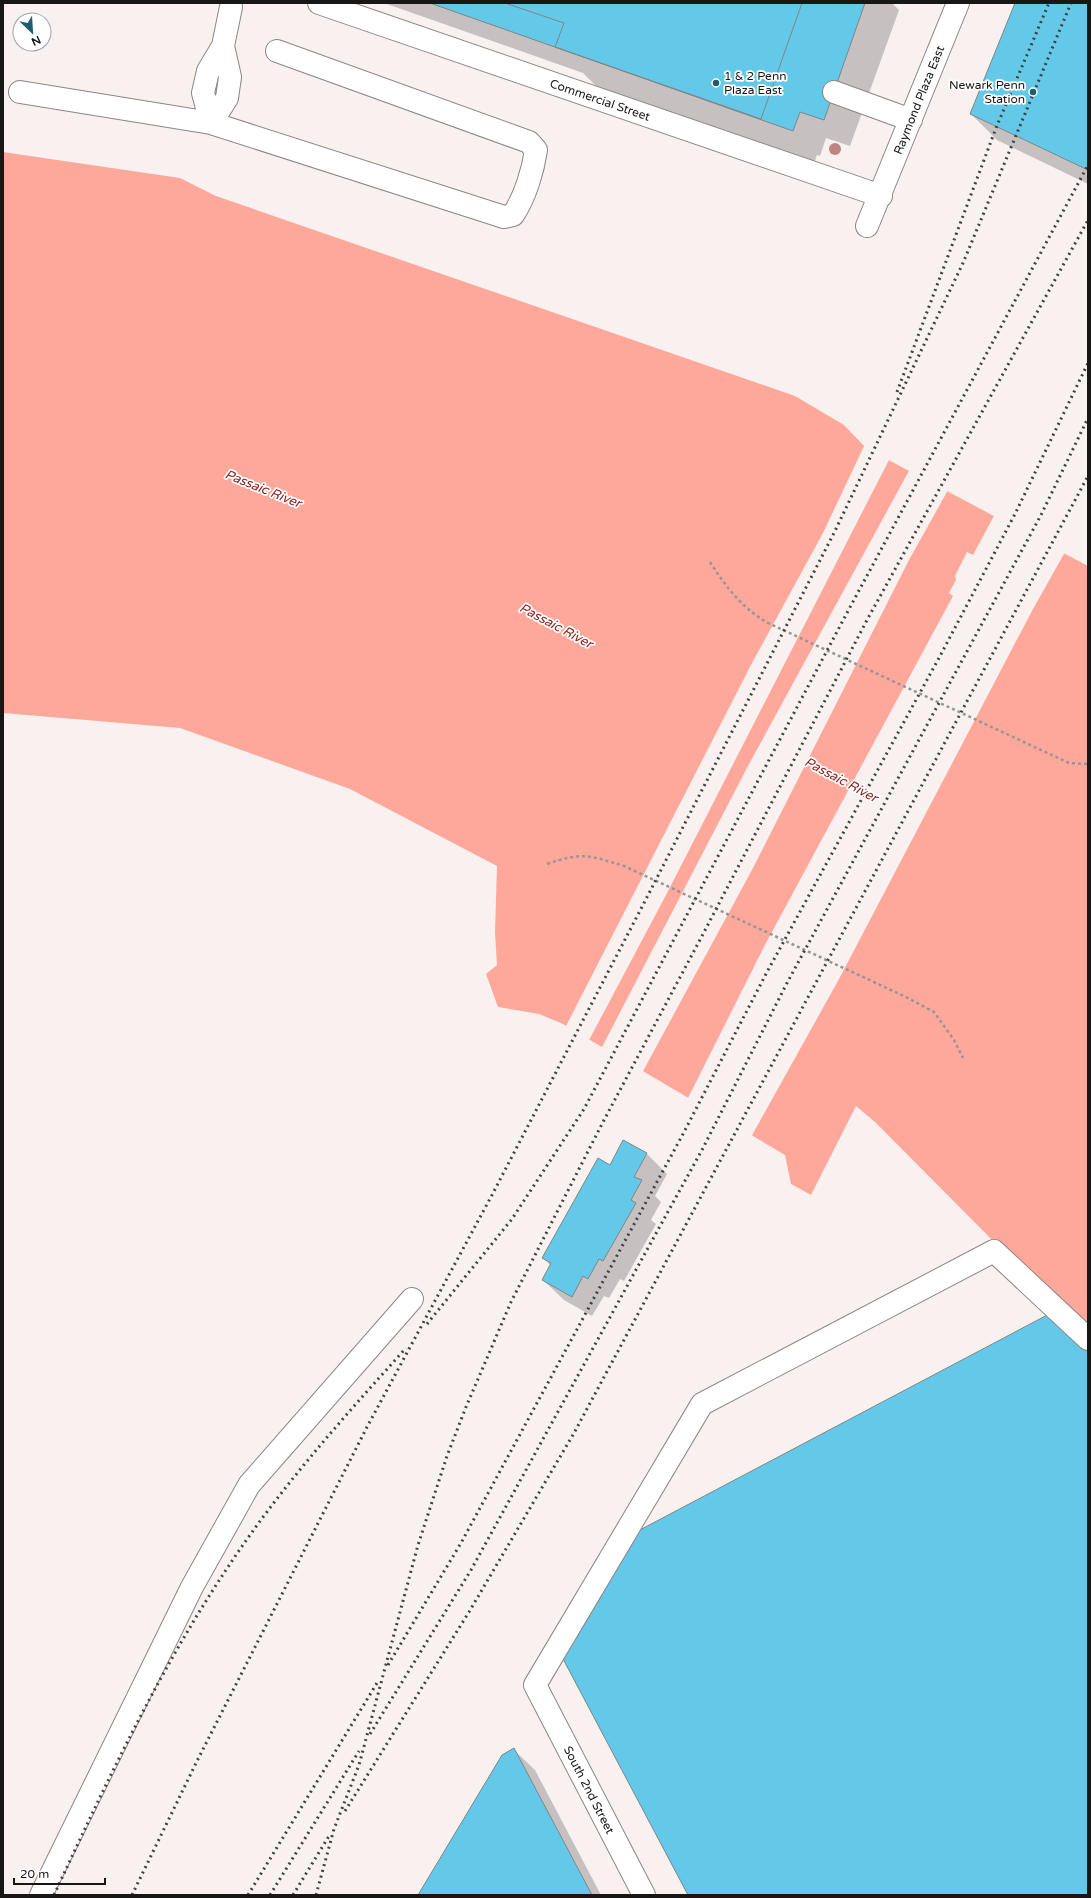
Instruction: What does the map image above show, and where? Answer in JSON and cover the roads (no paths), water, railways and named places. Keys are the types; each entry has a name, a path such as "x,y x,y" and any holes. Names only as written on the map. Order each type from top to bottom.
{"street":[{"name":"Commercial Street","path":"319,3 880,196"},
{"name":"Raymond Plaza East","path":"867,226 958,3"},
{"path":"211,122 227,98 230,77 223,46 227,4"},
{"path":"20,92 211,122 504,218 513,215 519,206 534,162 536,150 529,142 277,51"},
{"path":"834,92 911,120"},
{"name":"South 2nd Street","path":"644,1895 535,1685 702,1404 994,1251 1088,1339"},
{"path":"41,1895 192,1587 248,1485 412,1299"}],"water":[{"name":"Passaic River","path":"3,152 180,178 216,196 795,396 844,425 866,448 1088,566 1088,1330 1033,1281 875,1122 856,1106 811,1195 791,1184 785,1155 563,1024 539,1014 498,1007 486,974 497,965 495,932 497,866 350,789 180,728 3,713"}],"railway":[{"path":"897,392 996,128 1049,3"},
{"path":"132,1895 197,1761 367,1427 492,1195 835,531 963,263 1071,3"},
{"path":"427,1324 512,1219 584,1109 848,611 1088,165"},
{"path":"316,1895 334,1829 359,1765 418,1545 447,1456 466,1407 511,1302 603,1122 867,620 1088,220"},
{"path":"388,1665 461,1543 683,1134 767,972 939,658 1015,514 1088,363"},
{"path":"370,1734 471,1570 703,1148 787,983 1041,515 1088,418"},
{"path":"345,1811 469,1612 574,1433 1088,476"},
{"path":"54,1895 93,1811 156,1687 179,1646 228,1567 269,1509 291,1481 336,1427 406,1348"},
{"path":"248,1895 377,1683"},
{"path":"270,1895 359,1751"},
{"path":"293,1895 329,1836"}],"place":[{"name":"1 & 2 Penn Plaza East","path":"716,83"},
{"name":"Newark Penn Station","path":"1033,92"}]}
